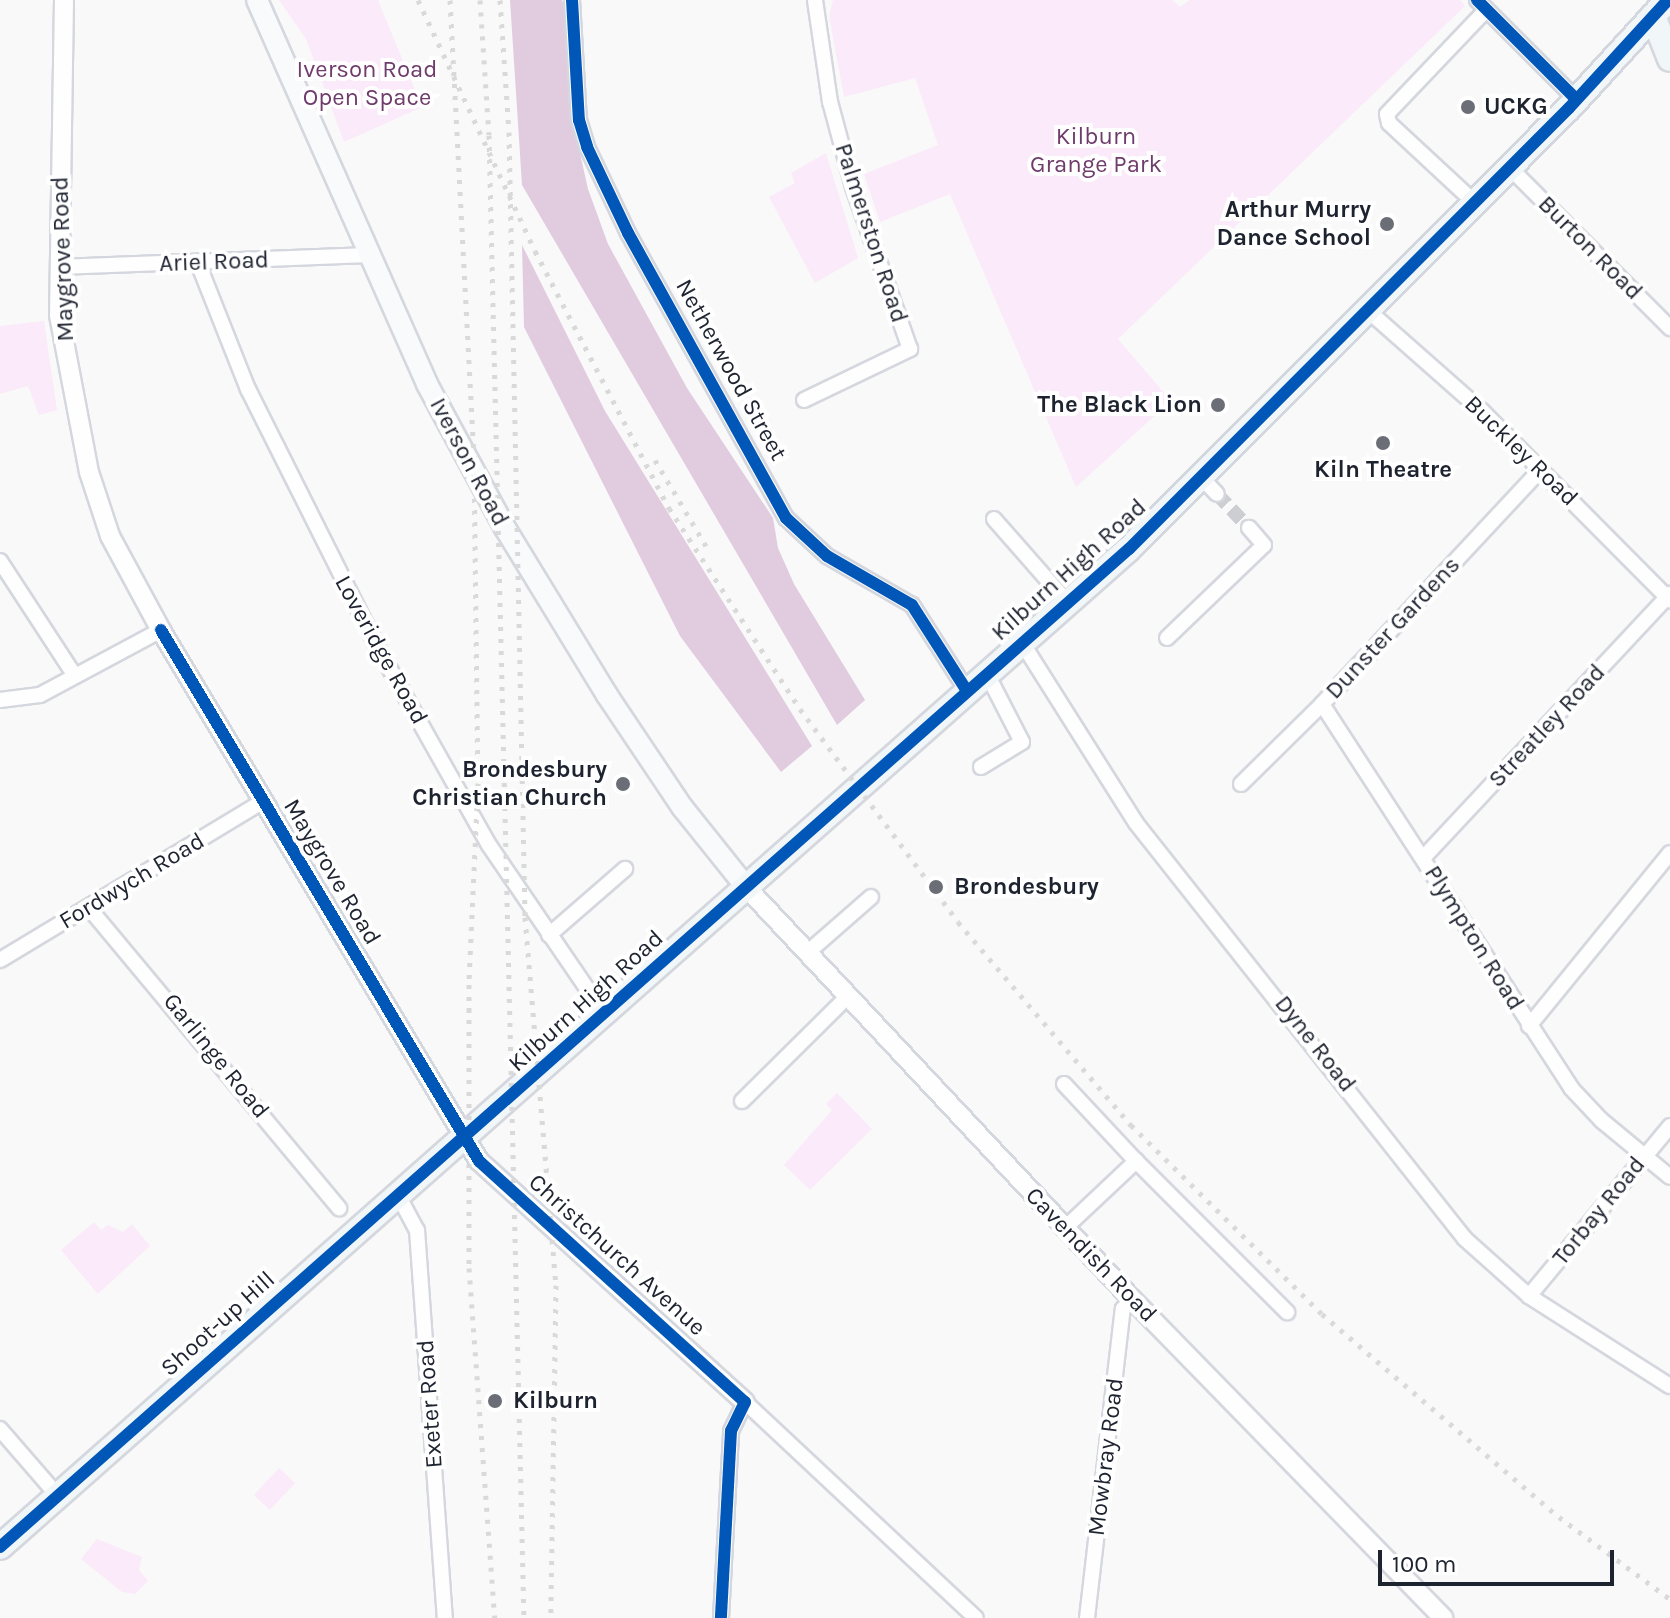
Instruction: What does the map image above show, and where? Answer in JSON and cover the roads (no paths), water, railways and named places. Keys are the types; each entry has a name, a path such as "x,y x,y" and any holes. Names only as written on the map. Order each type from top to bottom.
{"main road":[{"name":"Iverson Road","path":"257,0 427,384 546,601 682,807 746,887"},
{"name":"Kilburn High Road","path":"465,1136 605,1015 1066,601 1209,485 1365,308 1576,99 1658,5"},
{"path":"1658,5 1670,59"},
{"name":"Shoot-up Hill","path":"0,1547 465,1136"}],"street":[{"name":"Maygrove Road","path":"64,0 59,315 89,472 110,536 161,630 465,1136"},
{"name":"Netherwood Street","path":"572,0 579,120 587,147 628,233 786,518 827,556 912,605 967,691"},
{"name":"Palmerston Road","path":"804,400 910,349 853,187 830,102 815,0"},
{"path":"1474,202 1389,123 1387,114 1482,5 1576,99"},
{"name":"Burton Road","path":"1509,167 1670,328"},
{"name":"Ariel Road","path":"59,267 369,255"},
{"name":"Loveridge Road","path":"198,263 248,389 374,641 489,845 605,1015"},
{"name":"Buckley Road","path":"1365,308 1541,469 1669,597"},
{"name":"Dunster Gardens","path":"1241,784 1322,704 1541,469"},
{"path":"994,519 1066,601"},
{"path":"1167,638 1264,545 1249,528"},
{"path":"0,561 73,673"},
{"name":"Streatley Road","path":"1423,858 1669,597"},
{"path":"0,700 40,695 73,673 161,630"},
{"name":"Dyne Road","path":"1021,641 1136,823 1465,1239 1529,1296 1670,1386"},
{"path":"981,767 1022,742 987,674"},
{"name":"Plympton Road","path":"1322,704 1571,1088 1643,1157 1670,1177"},
{"name":"Fordwych Road","path":"0,960 264,801"},
{"path":"1529,1026 1670,853"},
{"path":"549,935 625,869"},
{"name":"Cavendish Road","path":"746,887 1132,1299 1443,1618"},
{"path":"807,953 871,897"},
{"name":"Garlinge Road","path":"89,908 339,1208"},
{"path":"742,1101 847,997"},
{"path":"1064,1084 1287,1312"},
{"name":"Torbay Road","path":"1529,1296 1670,1126"},
{"name":"Christchurch Avenue","path":"465,1136 479,1161 745,1402 976,1618"},
{"path":"1065,1228 1136,1161"},
{"name":"Exeter Road","path":"398,1195 416,1221 445,1618"},
{"name":"Mowbray Road","path":"1087,1618 1123,1309 1132,1299"},
{"path":"721,1618 731,1431 745,1402"},
{"path":"0,1429 58,1496"}],"tunnel":[{"path":"1217,494 1249,528"}],"railway":[{"path":"418,0 535,251 669,508 800,709 958,922 1131,1125 1322,1314 1559,1517 1670,1599"},
{"path":"450,0 474,462 478,783 469,984 469,1268 495,1618"},
{"path":"480,0 489,135 524,1618"},
{"path":"500,0 509,132 525,917 556,1285 551,1618"},
{"path":"655,460 706,546"}],"place":[{"name":"UCKG","path":"1468,107"},
{"name":"Arthur Murry Dance School","path":"1387,224"},
{"name":"The Black Lion","path":"1218,405"},
{"name":"Kiln Theatre","path":"1383,443"},
{"name":"Brondesbury Christian Church","path":"623,784"},
{"name":"Brondesbury","path":"936,887"},
{"name":"Kilburn","path":"495,1401"}],"park label":[{"name":"Iverson Road Open Space","path":"367,84"},
{"name":"Kilburn Grange Park","path":"1096,151"}]}
